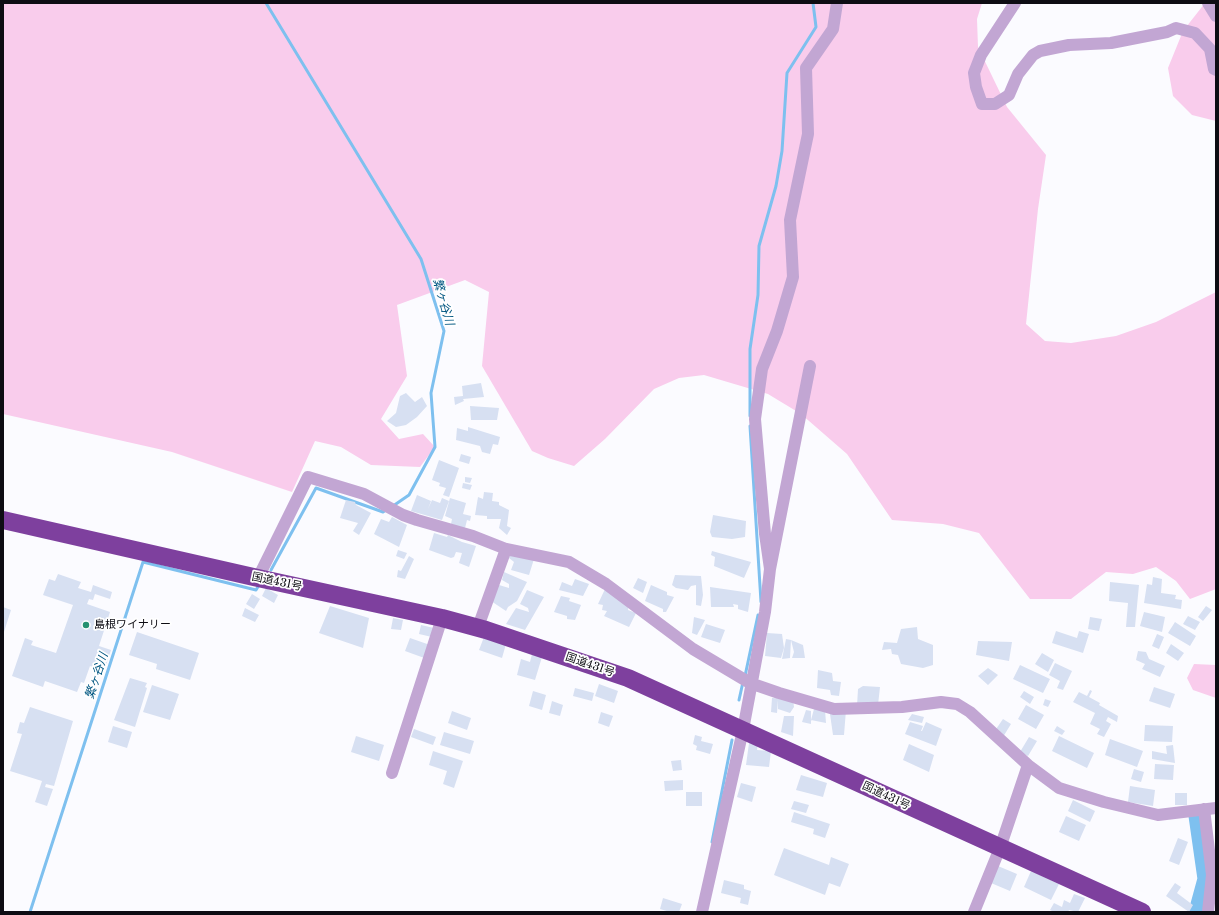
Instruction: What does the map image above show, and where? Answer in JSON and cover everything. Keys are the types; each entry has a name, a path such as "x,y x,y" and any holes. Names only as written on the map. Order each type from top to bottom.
{"highway":[{"name":"国道431号","path":"3,520 478,627 628,678 1142,912"}],"street":[{"path":"770,569 765,534 755,419 762,369 777,331 793,277 790,220 808,134 806,68 833,29 837,3"},
{"path":"1015,3 981,56 974,73 976,87 982,104 995,104 1009,95 1018,74 1033,55 1040,51 1062,46 1111,43 1167,32 1176,28 1196,33 1210,49 1214,69 1216,70"},
{"path":"1208,3 1216,16"},
{"path":"702,912 743,730 770,569 810,366"},
{"path":"258,578 308,477 364,494 403,515 473,536 506,549 569,562 606,584 693,649 750,683 834,709 902,707 941,702 957,704 982,722 1028,765 1060,788 1104,802 1158,815 1210,809 1212,875 1208,912"},
{"path":"478,627 506,549"},
{"path":"392,773 442,618"},
{"path":"974,912 1000,848 1028,765"}],"shaded area":[{"path":"3,3 982,3 977,19 978,47 1007,107 1046,155 1038,209 1026,324 1045,341 1071,343 1116,336 1156,322 1216,292 1216,589 1190,599 1176,581 1156,567 1133,574 1106,572 1071,599 1030,599 979,533 943,524 892,520 847,454 801,414 768,394 704,375 679,378 654,389 605,439 574,466 548,458 532,451 482,366 489,292 465,280 397,305 407,376 381,419 399,439 423,434 435,447 420,467 371,465 341,447 315,441 292,492 172,452 3,414"},
{"path":"1205,3 1216,3 1216,121 1192,115 1173,96 1168,68 1183,31"},
{"path":"1194,664 1216,665 1216,698 1193,690 1187,678"}],"building":[{"path":"481,383 484,397 463,399 464,401 455,405 454,397 463,396 462,386"},
{"path":"406,393 415,402 422,397 427,406 417,417 406,425 396,427 387,421 396,413 400,396"},
{"path":"470,406 499,408 497,420 471,420"},
{"path":"468,427 500,437 498,445 493,444 490,454 482,452 480,446 456,440 457,428 468,431"},
{"path":"461,454 471,457 469,464 459,461"},
{"path":"439,460 459,468 449,497 443,495 446,488 439,486 440,483 432,480"},
{"path":"465,477 472,478 470,483 465,482"},
{"path":"463,483 472,485 470,490 462,488"},
{"path":"484,492 493,493 492,501 499,502 499,505 509,510 507,526 511,528 507,535 499,528 501,519 487,519 487,516 475,515 478,497 483,499"},
{"path":"417,495 431,501 428,509 432,500 440,503 442,498 449,501 442,520 411,511"},
{"path":"450,498 466,503 463,514 471,516 470,521 467,520 465,528 451,524 452,519 445,516"},
{"path":"346,500 355,502 356,505 371,513 359,535 353,531 358,523 340,518"},
{"path":"713,515 746,521 745,537 732,539 712,537 710,532"},
{"path":"392,517 407,525 399,547 374,534 381,519 389,522"},
{"path":"434,533 447,537 448,535 462,542 476,546 469,567 459,563 462,553 456,552 454,557 451,558 429,550"},
{"path":"398,550 407,553 404,559 396,556"},
{"path":"712,551 751,562 744,578 714,566 715,557 711,555"},
{"path":"511,553 534,559 529,575 511,570 514,562 509,558"},
{"path":"409,556 414,559 405,579 397,577 398,570 401,571"},
{"path":"504,572 527,582 517,601 508,607 506,611 491,601 499,585 509,588 509,584 502,580"},
{"name":"島根ワイナリー","path":"58,574 81,582 78,588 91,592 93,585 112,592 110,599 95,594 93,600 89,599 87,604 110,612 99,646 111,650 104,671 90,666 84,683 81,682 77,692 45,681 43,687 12,676 25,638 33,641 31,645 56,653 73,605 43,595 49,579 55,581"},
{"path":"675,575 701,576 703,595 701,606 696,605 696,585 691,586 688,590 676,588 672,585"},
{"path":"1153,577 1162,579 1161,593 1176,595 1175,599 1182,600 1181,609 1144,603 1147,584 1152,585"},
{"path":"638,578 647,582 643,593 633,588"},
{"path":"575,579 589,584 583,596 559,590 562,582 572,586"},
{"path":"1110,582 1139,585 1135,627 1126,627 1128,603 1109,601"},
{"path":"651,585 667,592 667,595 674,597 666,612 663,612 663,609 645,601"},
{"path":"710,587 751,593 748,612 738,609 738,605 733,604 734,607 711,607"},
{"path":"266,588 278,595 274,603 262,596"},
{"path":"605,589 629,605 628,610 636,613 629,627 604,616 607,611 602,610 603,605 598,604"},
{"path":"527,590 544,597 525,630 506,624 516,608 529,612 528,608 520,604"},
{"path":"252,594 260,599 254,609 246,604"},
{"path":"561,596 570,598 569,601 581,605 575,620 567,619 567,616 554,612"},
{"path":"330,606 369,618 363,648 319,633"},
{"path":"1206,606 1212,610 1203,621 1198,617"},
{"path":"3,607 11,610 3,635"},
{"path":"245,608 259,615 255,622 242,616"},
{"path":"1144,612 1165,617 1162,632 1140,626"},
{"path":"1188,616 1200,622 1195,630 1183,624"},
{"path":"694,617 705,620 697,635 692,633"},
{"path":"1090,617 1102,619 1099,631 1088,629"},
{"path":"393,618 403,620 401,630 391,629"},
{"path":"1175,622 1196,636 1190,646 1168,633"},
{"path":"706,624 725,630 720,643 701,637"},
{"path":"421,625 434,628 432,637 419,634"},
{"path":"917,627 918,639 933,645 933,665 923,668 901,664 898,655 892,654 891,649 882,650 884,642 897,643 901,629"},
{"path":"1056,631 1077,638 1079,631 1089,634 1083,653 1052,643"},
{"path":"137,632 199,653 190,680 156,669 157,664 129,655"},
{"path":"767,633 782,634 784,648 781,658 765,656"},
{"path":"1157,634 1164,637 1159,649 1152,646"},
{"path":"484,637 506,644 502,658 479,650"},
{"path":"410,638 430,645 427,659 405,651"},
{"path":"786,639 791,640 790,658 782,659"},
{"path":"791,640 803,645 805,658 792,658 794,652"},
{"path":"978,641 1012,642 1009,661 976,655"},
{"path":"1171,644 1184,653 1178,661 1166,653"},
{"path":"1138,651 1146,652 1149,659 1165,666 1160,677 1142,669 1145,664 1136,660"},
{"path":"1042,653 1054,660 1048,672 1035,664"},
{"path":"532,654 542,657 535,680 517,675 521,659 530,662"},
{"path":"1055,663 1072,671 1063,690 1057,688 1060,681 1049,675"},
{"path":"1020,665 1050,679 1043,693 1013,679"},
{"path":"988,668 998,675 988,685 978,676"},
{"path":"818,670 832,673 833,681 841,682 839,696 831,695 830,690 817,688"},
{"path":"130,678 147,683 145,687 147,688 135,727 114,720"},
{"path":"599,684 618,691 614,703 595,696"},
{"path":"152,685 179,694 170,720 143,712"},
{"path":"863,686 880,687 878,705 857,706 858,689"},
{"path":"1154,687 1175,694 1170,708 1149,701"},
{"path":"575,688 594,693 592,701 573,696"},
{"path":"1090,690 1092,691 1089,697 1100,703 1099,705 1118,716 1117,722 1108,717 1106,721 1111,724 1104,737 1097,734 1100,729 1090,724 1095,713 1073,702 1079,692 1087,696"},
{"path":"533,691 546,695 542,710 529,706"},
{"path":"1024,691 1034,697 1030,704 1020,697"},
{"path":"772,698 793,699 794,707 790,713 778,709 778,700 777,713 771,712"},
{"path":"1045,699 1051,701 1048,707 1043,705"},
{"path":"552,701 563,705 560,716 549,713"},
{"path":"1026,705 1044,715 1036,729 1018,719"},
{"path":"30,707 73,721 54,786 46,784 45,787 53,789 47,806 35,802 42,781 10,771 22,734 17,733 20,722 24,723"},
{"path":"814,709 825,710 826,723 811,720"},
{"path":"806,710 811,711 811,724 802,722"},
{"path":"846,710 844,735 833,735 830,714"},
{"path":"452,711 471,718 467,730 448,723"},
{"path":"601,712 613,716 609,727 598,723"},
{"path":"912,714 924,717 922,723 908,720"},
{"path":"784,716 794,716 793,736 781,732"},
{"path":"1003,719 1011,724 1003,737 994,732"},
{"path":"910,722 923,726 921,731 926,722 942,729 936,746 905,734"},
{"path":"1145,725 1173,726 1172,742 1144,741"},
{"path":"113,726 132,732 127,748 108,742"},
{"path":"1057,726 1065,731 1062,735 1054,731"},
{"path":"414,729 436,737 433,745 411,737"},
{"path":"444,732 474,741 470,754 440,745"},
{"path":"695,735 702,737 701,741 713,744 710,754 696,750 697,746 693,744"},
{"path":"356,736 384,745 379,761 351,752"},
{"path":"1059,736 1094,753 1087,768 1052,751"},
{"path":"1029,737 1037,741 1028,756 1020,752"},
{"path":"1110,739 1143,751 1137,767 1105,755"},
{"path":"749,743 758,744 757,750 771,751 769,767 746,765"},
{"path":"909,744 934,755 929,772 903,760"},
{"path":"1173,745 1175,763 1152,759 1152,751 1167,754 1166,746"},
{"path":"433,751 463,761 454,788 443,784 447,771 429,765"},
{"path":"681,760 682,770 673,771 671,761"},
{"path":"1155,764 1174,765 1173,780 1154,779"},
{"path":"1134,769 1144,772 1141,782 1131,779"},
{"path":"801,775 827,783 823,797 796,790"},
{"path":"683,780 683,790 665,791 664,781"},
{"path":"741,783 756,787 752,802 737,797"},
{"path":"1130,786 1155,790 1153,806 1128,802"},
{"path":"686,792 702,792 702,806 686,806"},
{"path":"1175,793 1187,793 1187,805 1175,805"},
{"path":"1073,800 1095,811 1090,822 1068,811"},
{"path":"794,801 809,805 806,813 791,809"},
{"path":"794,812 830,824 825,838 813,834 814,829 791,822"},
{"path":"1066,816 1086,825 1079,841 1059,832"},
{"path":"1178,838 1188,842 1179,865 1169,861"},
{"path":"784,848 829,865 831,857 849,864 840,887 829,883 825,895 774,875"},
{"path":"998,866 1017,874 1010,891 991,883"},
{"path":"1031,871 1059,884 1051,900 1024,887"},
{"path":"724,880 744,885 744,889 751,891 748,905 740,903 741,898 721,893"},
{"path":"1175,883 1181,887 1177,893 1193,905 1189,912 1166,896"},
{"path":"1074,894 1085,898 1078,912 1069,910 1068,912 1054,912 1050,910 1054,903 1062,907 1064,900 1070,903"},
{"path":"663,898 682,904 679,912 670,912 660,909"}],"waterway":[{"name":"繁ヶ谷川","path":"266,3 421,259 444,331 431,393 435,447 409,495 393,506"},
{"path":"750,416 750,349 758,295 759,246 776,186 782,151 787,73 816,27 813,3"},
{"path":"750,426 761,602"},
{"name":"繁ヶ谷川","path":"271,570 316,488 383,512 386,510"},
{"name":"繁ヶ谷川","path":"30,912 143,562 256,590 259,585"},
{"path":"745,676 758,615"},
{"path":"739,700 743,682"},
{"path":"712,842 732,740"},
{"path":"1198,816 1207,879 1198,912"}],"place":[{"name":"島根ワイナリー","path":"86,625"}]}
